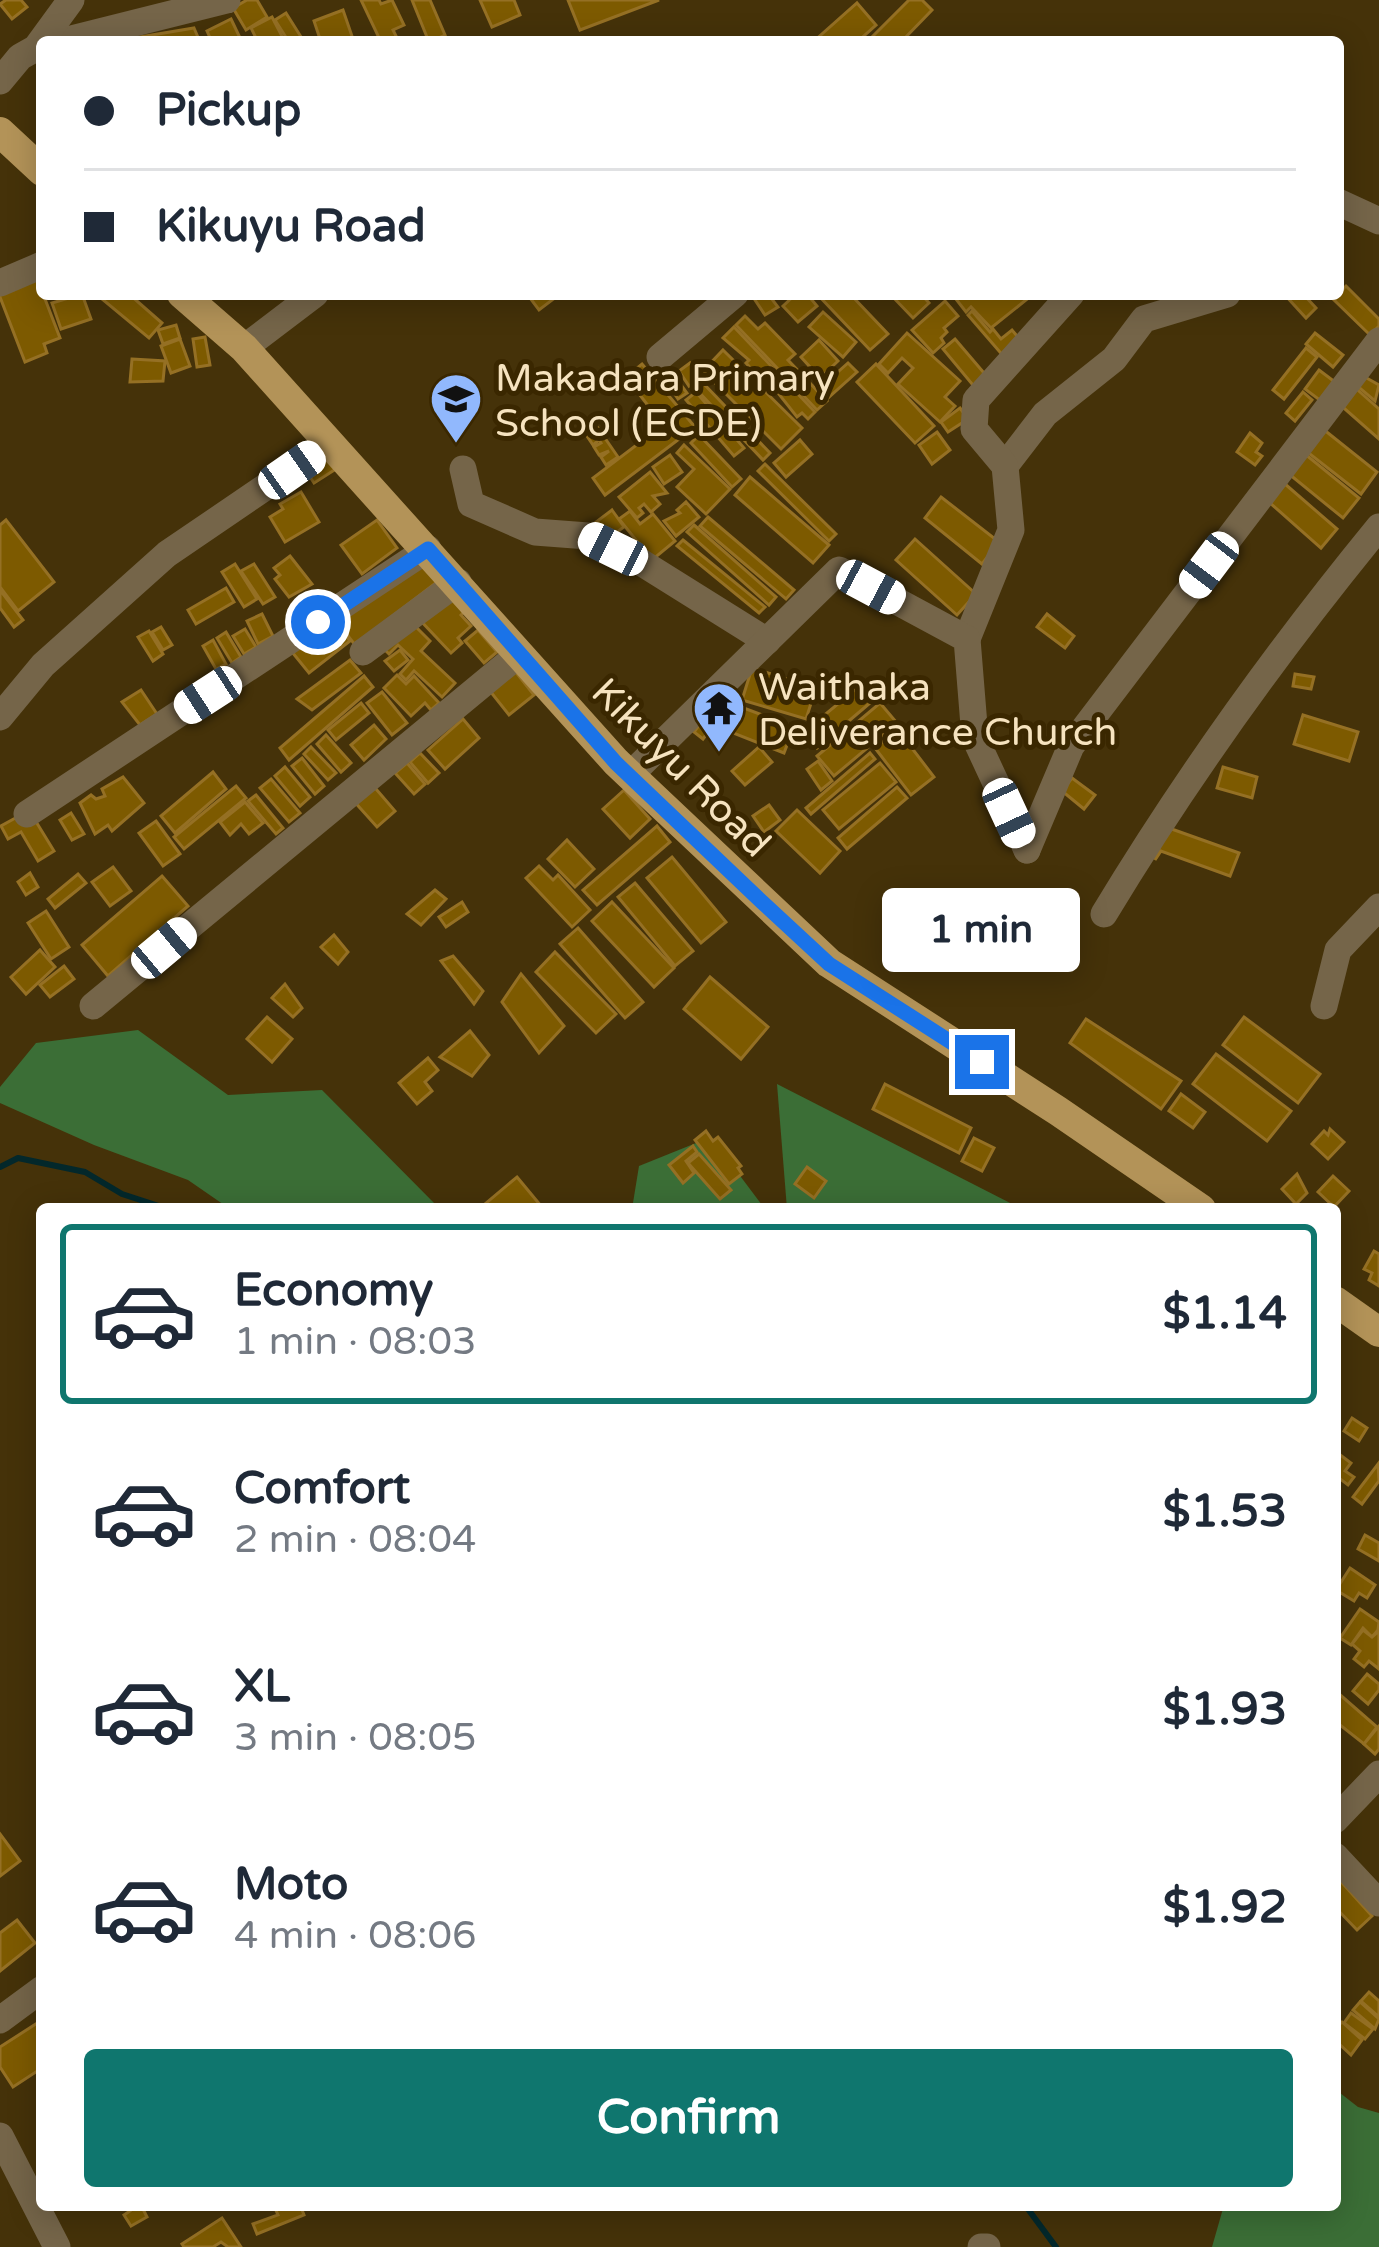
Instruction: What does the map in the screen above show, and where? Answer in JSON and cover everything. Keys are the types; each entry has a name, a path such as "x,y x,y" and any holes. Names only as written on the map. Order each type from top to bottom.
{"main road":[{"path":"0,133 36,166"},
{"name":"Kikuyu Road","path":"189,300 244,348 629,776 829,964 1192,1203"},
{"path":"1341,1305 1379,1332"}],"street":[{"path":"51,36 71,0"},
{"path":"82,36 227,0"},
{"path":"0,80 20,58 36,50"},
{"path":"1344,205 1379,221"},
{"path":"0,283 36,268"},
{"path":"244,348 307,300"},
{"path":"660,357 728,300"},
{"path":"1067,300 976,400 974,429 1005,466 1011,530 967,639 974,738 1027,850 1071,746 1379,341"},
{"path":"1005,466 1045,414 1114,359 1144,320 1208,300"},
{"path":"0,717 44,664 150,569 330,443"},
{"path":"463,469 471,503 535,532 588,536 639,561 767,641"},
{"path":"1104,914 1157,827 1379,527"},
{"path":"27,814 428,549"},
{"path":"629,776 839,570 967,639"},
{"path":"363,652 458,582"},
{"path":"93,1006 518,655"},
{"path":"1324,1006 1338,950 1379,907"},
{"path":"1341,1814 1379,1774"},
{"path":"1341,1862 1379,1903"},
{"path":"0,2020 36,1993"},
{"path":"0,2137 33,2176"},
{"path":"45,2211 57,2247"}],"green space":[{"path":"138,1030 228,1095 322,1090 434,1203 221,1203 188,1180 0,1103 0,1087 36,1043"},
{"path":"777,1084 1010,1203 787,1203"},
{"path":"711,1137 760,1203 633,1203 639,1166"},
{"path":"1341,2094 1358,2107 1379,2113 1379,2247 1212,2247 1222,2211 1341,2211"}],"building":[{"path":"21,0 27,7 12,19 0,4"},
{"path":"257,0 267,17 246,30 233,8"},
{"path":"361,0 381,4 392,0 404,25 393,30 396,36 378,36"},
{"path":"412,0 430,0 445,35 427,36"},
{"path":"480,0 514,0 520,15 492,27"},
{"path":"568,0 659,0 580,30"},
{"path":"909,0 922,0 932,10 907,36 873,36"},
{"path":"857,3 876,25 864,36 820,36"},
{"path":"343,10 352,36 319,36 314,21"},
{"path":"286,13 300,36 285,36 275,20"},
{"path":"272,17 282,36 255,36 251,28"},
{"path":"231,19 239,36 209,36 207,31"},
{"path":"194,28 197,36 146,36"},
{"path":"35,273 36,300 45,300 60,338 44,344 47,353 25,362 0,287"},
{"path":"1344,288 1379,319 1370,335 1334,300 1344,300"},
{"path":"84,300 91,319 61,329 52,303"},
{"path":"103,300 136,300 162,323 149,338"},
{"path":"532,300 552,300 539,310"},
{"path":"755,300 773,300 778,307 765,315"},
{"path":"790,300 812,300 817,306 798,322 783,306"},
{"path":"823,300 856,300 888,334 870,350"},
{"path":"896,300 926,300 929,303 913,318"},
{"path":"957,300 1026,300 991,328 971,307 966,312"},
{"path":"1290,300 1309,300 1316,308 1306,318"},
{"path":"945,301 958,316 944,328 944,343 933,353 912,330"},
{"path":"972,311 1001,339 1012,330 1023,343 1005,358 968,315"},
{"path":"823,312 856,342 843,357 809,327"},
{"path":"745,316 758,329 765,323 795,354 788,360 827,401 817,410 736,325"},
{"path":"176,325 180,338 163,344 158,330"},
{"path":"734,327 815,412 808,419 802,413 797,417 767,379 763,382 746,363 749,360 723,338"},
{"path":"907,333 960,381 945,397 955,406 940,422 898,384 913,368 902,358 888,373 879,364"},
{"path":"1315,333 1343,355 1333,367 1306,344"},
{"path":"205,337 210,365 197,367 193,339"},
{"path":"180,339 190,366 171,373 161,346"},
{"path":"955,339 990,380 977,390 943,349"},
{"path":"819,340 838,361 820,378 801,357"},
{"path":"1306,348 1317,357 1284,399 1273,390"},
{"path":"723,350 802,428 781,449 703,371"},
{"path":"132,359 165,361 163,381 130,382"},
{"path":"690,363 700,378 689,386 679,371"},
{"path":"848,363 857,372 828,398 820,388"},
{"path":"642,364 695,427 605,495 593,478 663,425 626,377"},
{"path":"876,364 934,426 915,443 857,382"},
{"path":"1319,370 1335,382 1321,401 1305,389"},
{"path":"673,374 687,393 678,399 665,380"},
{"path":"1363,376 1379,385 1375,401 1356,385"},
{"path":"702,382 770,453 763,460 695,388"},
{"path":"1352,385 1379,409 1379,439 1337,402"},
{"path":"696,392 744,448 734,456 686,400"},
{"path":"1303,392 1312,400 1295,421 1286,413"},
{"path":"960,408 968,419 948,432 941,422"},
{"path":"598,428 618,457 606,465 601,457 609,451 599,455 594,447 601,443 593,445 587,436"},
{"path":"1323,429 1377,472 1361,494 1306,451"},
{"path":"937,432 950,450 932,464 919,445"},
{"path":"1250,433 1262,443 1256,452 1262,456 1255,465 1237,452"},
{"path":"699,435 741,479 732,487 691,443"},
{"path":"800,440 812,454 786,477 774,463"},
{"path":"684,445 730,489 706,514 677,487 694,469 677,453"},
{"path":"329,452 339,467 314,483 304,468"},
{"path":"1305,454 1359,498 1343,518 1289,474"},
{"path":"670,455 682,472 664,484 653,467"},
{"path":"765,464 836,534 829,541 758,471"},
{"path":"650,472 667,493 653,496 660,504 651,512 644,504 637,518 619,497"},
{"path":"750,477 829,545 813,563 735,495"},
{"path":"1285,484 1337,529 1321,548 1269,502"},
{"path":"301,492 319,522 285,542 270,517 283,509 280,504"},
{"path":"941,497 999,542 982,564 925,518"},
{"path":"686,502 699,517 676,536 664,521 680,513 677,510"},
{"path":"612,510 624,527 607,539 596,522"},
{"path":"630,511 640,524 653,514 675,541 652,560 619,519"},
{"path":"708,517 794,590 786,599 700,526"},
{"path":"6,520 54,582 18,611 0,587 0,525"},
{"path":"377,520 397,548 362,574 341,545"},
{"path":"694,525 776,597 769,605 687,532"},
{"path":"915,539 976,594 957,615 896,560"},
{"path":"683,540 765,607 759,613 677,546"},
{"path":"290,556 312,584 289,597 275,579 280,575 274,568"},
{"path":"425,557 441,579 355,645 338,623"},
{"path":"235,564 257,599 244,607 222,572"},
{"path":"254,564 275,597 263,604 241,571"},
{"path":"226,588 234,602 196,624 188,610"},
{"path":"0,590 23,620 14,627 0,608"},
{"path":"449,590 467,609 461,615 471,626 451,653 419,619"},
{"path":"262,614 273,636 258,644 247,621"},
{"path":"1047,614 1074,636 1065,648 1037,627"},
{"path":"333,619 350,641 309,673 292,652"},
{"path":"410,621 430,641 421,651 455,683 442,697 414,671 406,680 400,674 413,659 398,645 389,654 384,649"},
{"path":"161,627 172,645 163,650 152,632"},
{"path":"245,629 256,647 244,654 233,636"},
{"path":"478,630 497,652 484,663 465,641"},
{"path":"149,631 163,654 153,661 138,637"},
{"path":"226,632 241,657 232,663 217,638"},
{"path":"213,640 226,664 216,669 203,646"},
{"path":"400,650 408,660 394,671 385,661"},
{"path":"350,660 361,673 312,710 297,699"},
{"path":"511,666 534,695 509,715 486,686"},
{"path":"752,668 816,688 806,719 742,700"},
{"path":"1295,674 1314,677 1311,689 1293,686"},
{"path":"397,675 406,684 414,676 439,703 431,710 425,703 411,716 384,688"},
{"path":"364,676 373,687 289,760 280,748"},
{"path":"857,688 870,703 817,748 804,732"},
{"path":"141,690 157,714 140,725 122,702"},
{"path":"382,692 407,723 392,735 367,703"},
{"path":"717,701 726,708 703,739 694,732"},
{"path":"361,703 369,713 336,740 328,730"},
{"path":"880,703 897,723 834,776 817,756"},
{"path":"733,704 794,727 784,753 723,729"},
{"path":"1303,715 1358,732 1349,761 1294,744"},
{"path":"463,719 479,738 445,769 428,750"},
{"path":"374,725 386,739 364,760 351,745"},
{"path":"898,730 934,777 911,795 875,748"},
{"path":"326,735 351,763 341,772 317,744"},
{"path":"311,747 336,773 328,780 304,754"},
{"path":"759,747 772,762 745,785 732,771"},
{"path":"420,753 439,773 428,783 410,762"},
{"path":"870,753 875,759 811,814 806,808"},
{"path":"302,758 324,786 315,794 292,766"},
{"path":"818,761 832,781 821,790 807,769"},
{"path":"407,763 425,784 414,794 395,773"},
{"path":"880,763 896,782 839,829 823,810"},
{"path":"285,767 310,797 300,806 275,776"},
{"path":"1223,767 1257,777 1252,798 1217,788"},
{"path":"213,772 226,789 175,833 161,816"},
{"path":"123,777 144,803 112,831 108,825 95,834 80,803 91,795 96,799 105,796 102,789"},
{"path":"1072,778 1095,795 1084,809 1062,791"},
{"path":"271,779 300,813 289,822 260,788"},
{"path":"370,782 395,811 377,827 352,799"},
{"path":"236,786 246,798 184,849 174,837"},
{"path":"897,787 907,798 847,849 838,838"},
{"path":"624,790 650,819 630,838 603,809"},
{"path":"256,795 283,828 276,834 248,801"},
{"path":"245,802 263,823 249,834 241,824 230,835 220,822"},
{"path":"769,805 780,820 764,832 753,816"},
{"path":"797,810 840,851 820,873 776,831"},
{"path":"71,813 84,834 72,840 60,820"},
{"path":"19,816 35,820 54,851 38,861 21,832 8,839 1,826"},
{"path":"156,821 180,854 163,866 139,833"},
{"path":"657,826 670,842 597,905 583,890"},
{"path":"1166,827 1239,853 1230,876 1161,851 1155,860"},
{"path":"567,840 594,869 575,887 548,859"},
{"path":"672,857 726,922 701,943 647,878"},
{"path":"539,866 553,880 558,875 590,910 572,927 526,878"},
{"path":"113,867 131,891 110,906 92,882"},
{"path":"30,873 38,887 26,895 18,882"},
{"path":"78,874 86,883 55,908 48,899"},
{"path":"162,876 188,906 108,976 82,945"},
{"path":"635,883 693,951 675,966 618,897"},
{"path":"435,890 446,899 421,925 407,914"},
{"path":"462,902 468,912 446,927 439,917"},
{"path":"612,902 674,968 654,987 592,921"},
{"path":"46,911 69,947 51,959 28,923"},
{"path":"578,928 643,1002 625,1018 560,944"},
{"path":"334,935 348,952 338,964 321,947"},
{"path":"40,950 55,967 26,994 11,977"},
{"path":"555,952 616,1014 596,1033 536,972"},
{"path":"453,956 483,991 474,1004 441,961"},
{"path":"64,966 74,979 50,997 40,985"},
{"path":"521,974 564,1026 539,1053 502,1002"},
{"path":"710,977 768,1027 741,1059 684,1009"},
{"path":"285,984 302,1008 293,1017 272,998"},
{"path":"267,1017 292,1039 272,1062 247,1039"},
{"path":"1244,1017 1320,1074 1298,1103 1223,1045"},
{"path":"1086,1019 1181,1081 1161,1109 1070,1043"},
{"path":"470,1031 489,1055 472,1076 440,1057"},
{"path":"1216,1054 1291,1111 1267,1141 1193,1084"},
{"path":"428,1058 438,1070 425,1082 432,1091 417,1104 399,1083"},
{"path":"885,1084 971,1128 959,1153 873,1109"},
{"path":"1181,1094 1205,1112 1193,1128 1169,1111"},
{"path":"1330,1129 1344,1142 1328,1159 1312,1144"},
{"path":"706,1131 713,1141 718,1137 741,1166 742,1174 729,1184 695,1140"},
{"path":"974,1138 994,1148 982,1171 962,1161"},
{"path":"693,1146 697,1152 686,1161 694,1173 683,1183 669,1165"},
{"path":"699,1154 731,1190 720,1199 688,1163"},
{"path":"807,1167 826,1181 814,1198 795,1184"},
{"path":"1297,1174 1307,1193 1295,1203 1282,1189"},
{"path":"1333,1176 1349,1191 1338,1203 1330,1203 1318,1192"},
{"path":"517,1177 539,1203 486,1203"},
{"path":"1374,1251 1379,1254 1379,1286 1364,1269"},
{"path":"1352,1418 1367,1428 1359,1441 1344,1431"},
{"path":"1341,1456 1351,1463 1345,1471 1354,1477 1348,1485 1341,1480"},
{"path":"1378,1464 1379,1481 1362,1504 1353,1497"},
{"path":"1365,1535 1379,1543 1379,1561 1358,1549"},
{"path":"1350,1568 1375,1585 1367,1598 1359,1593 1354,1601 1341,1593 1341,1582"},
{"path":"1360,1609 1379,1622 1372,1637 1363,1628 1351,1645 1341,1637"},
{"path":"1363,1630 1372,1637 1379,1631 1379,1669 1369,1661 1364,1667 1354,1659 1360,1651 1352,1644"},
{"path":"1367,1674 1379,1684 1368,1704 1353,1691"},
{"path":"1341,1696 1377,1727 1364,1744 1341,1726"},
{"path":"1379,1726 1379,1749 1375,1754 1364,1744"},
{"path":"0,1834 20,1861 0,1876"},
{"path":"1341,1882 1372,1916 1357,1930 1341,1913"},
{"path":"17,1920 35,1943 0,1971 0,1933"},
{"path":"1369,1992 1379,2001 1379,2017 1361,2001"},
{"path":"1360,2002 1379,2019 1375,2029 1353,2010"},
{"path":"1351,2013 1373,2029 1365,2039 1344,2023"},
{"path":"1341,2023 1362,2040 1351,2055 1341,2046"},
{"path":"36,2024 36,2072 13,2087 0,2067 0,2047"},
{"path":"144,2211 147,2217 131,2226 124,2215"},
{"path":"276,2211 302,2211 304,2215 257,2234 253,2224 278,2215"},
{"path":"222,2218 241,2247 221,2242 213,2247 184,2247 182,2244"}],"waterway":[{"path":"0,1167 18,1158 85,1172 122,1194 150,1203"},
{"path":"1029,2211 1056,2247"}],"place":[{"name":"Makadara Primary School (ECDE)","path":"456,445"},
{"name":"Waithaka Deliverance Church","path":"719,754"}],"route":[{"path":"318,622 428,549 616,763 762,902 829,964 982,1062"}]}
